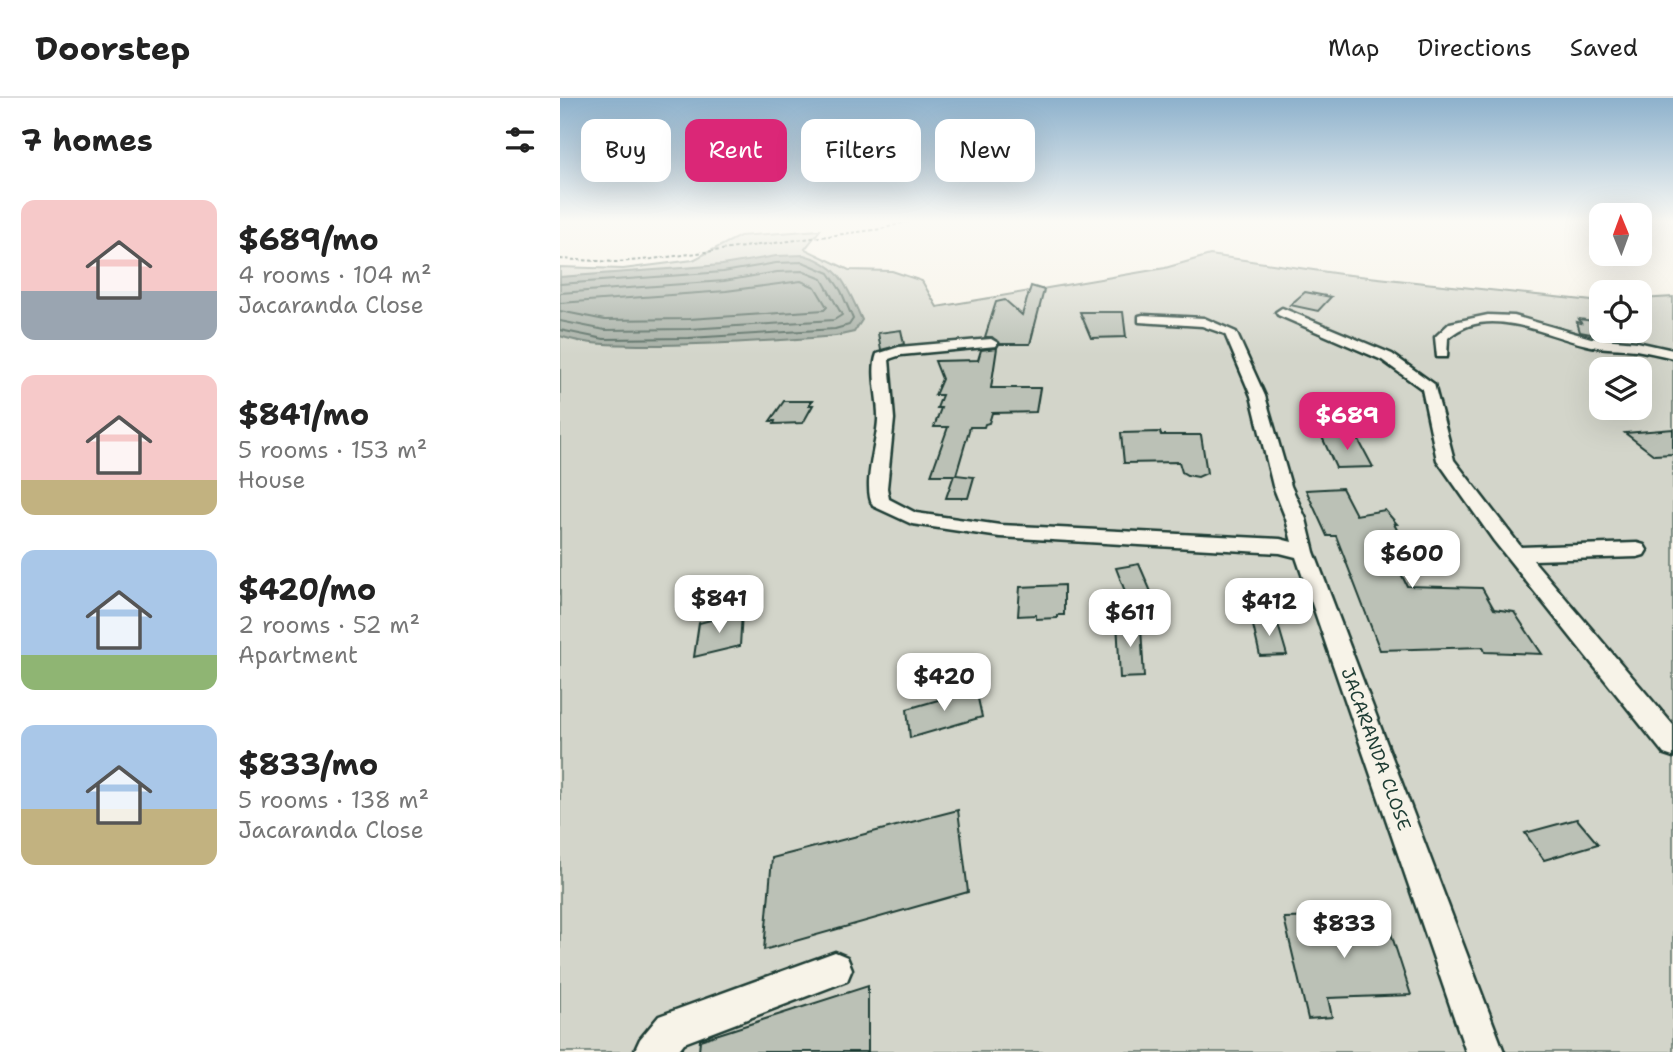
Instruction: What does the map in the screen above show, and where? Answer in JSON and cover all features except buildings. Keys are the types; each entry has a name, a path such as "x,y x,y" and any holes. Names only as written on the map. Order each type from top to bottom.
{"street":[{"path":"1282,312 1387,357 1429,387 1447,460 1516,554 1673,745"},
{"name":"JACARANDA CLOSE","path":"1143,319 1204,322 1230,332 1258,396 1282,486 1296,519 1304,552 1485,1052"},
{"path":"1442,354 1441,337 1454,326 1488,319 1538,324 1590,342 1637,346 1673,354"},
{"path":"991,343 899,351 882,357 886,419 878,488 880,502 912,518 1000,531 1223,542 1304,552"},
{"path":"1516,554 1637,550"},
{"path":"653,1052 672,1029 835,969"}],"shaded area":[{"path":"650,266 840,266 849,270 892,271 922,281 937,307 1174,266 1283,266 1589,301 1589,343 1652,343 1652,298 1673,297 1673,1052 560,1052 560,267 623,269"}],"water":[{"path":"715,266 828,266 841,279 862,320 854,332 836,336 670,345 602,344 560,336 560,277"}]}
